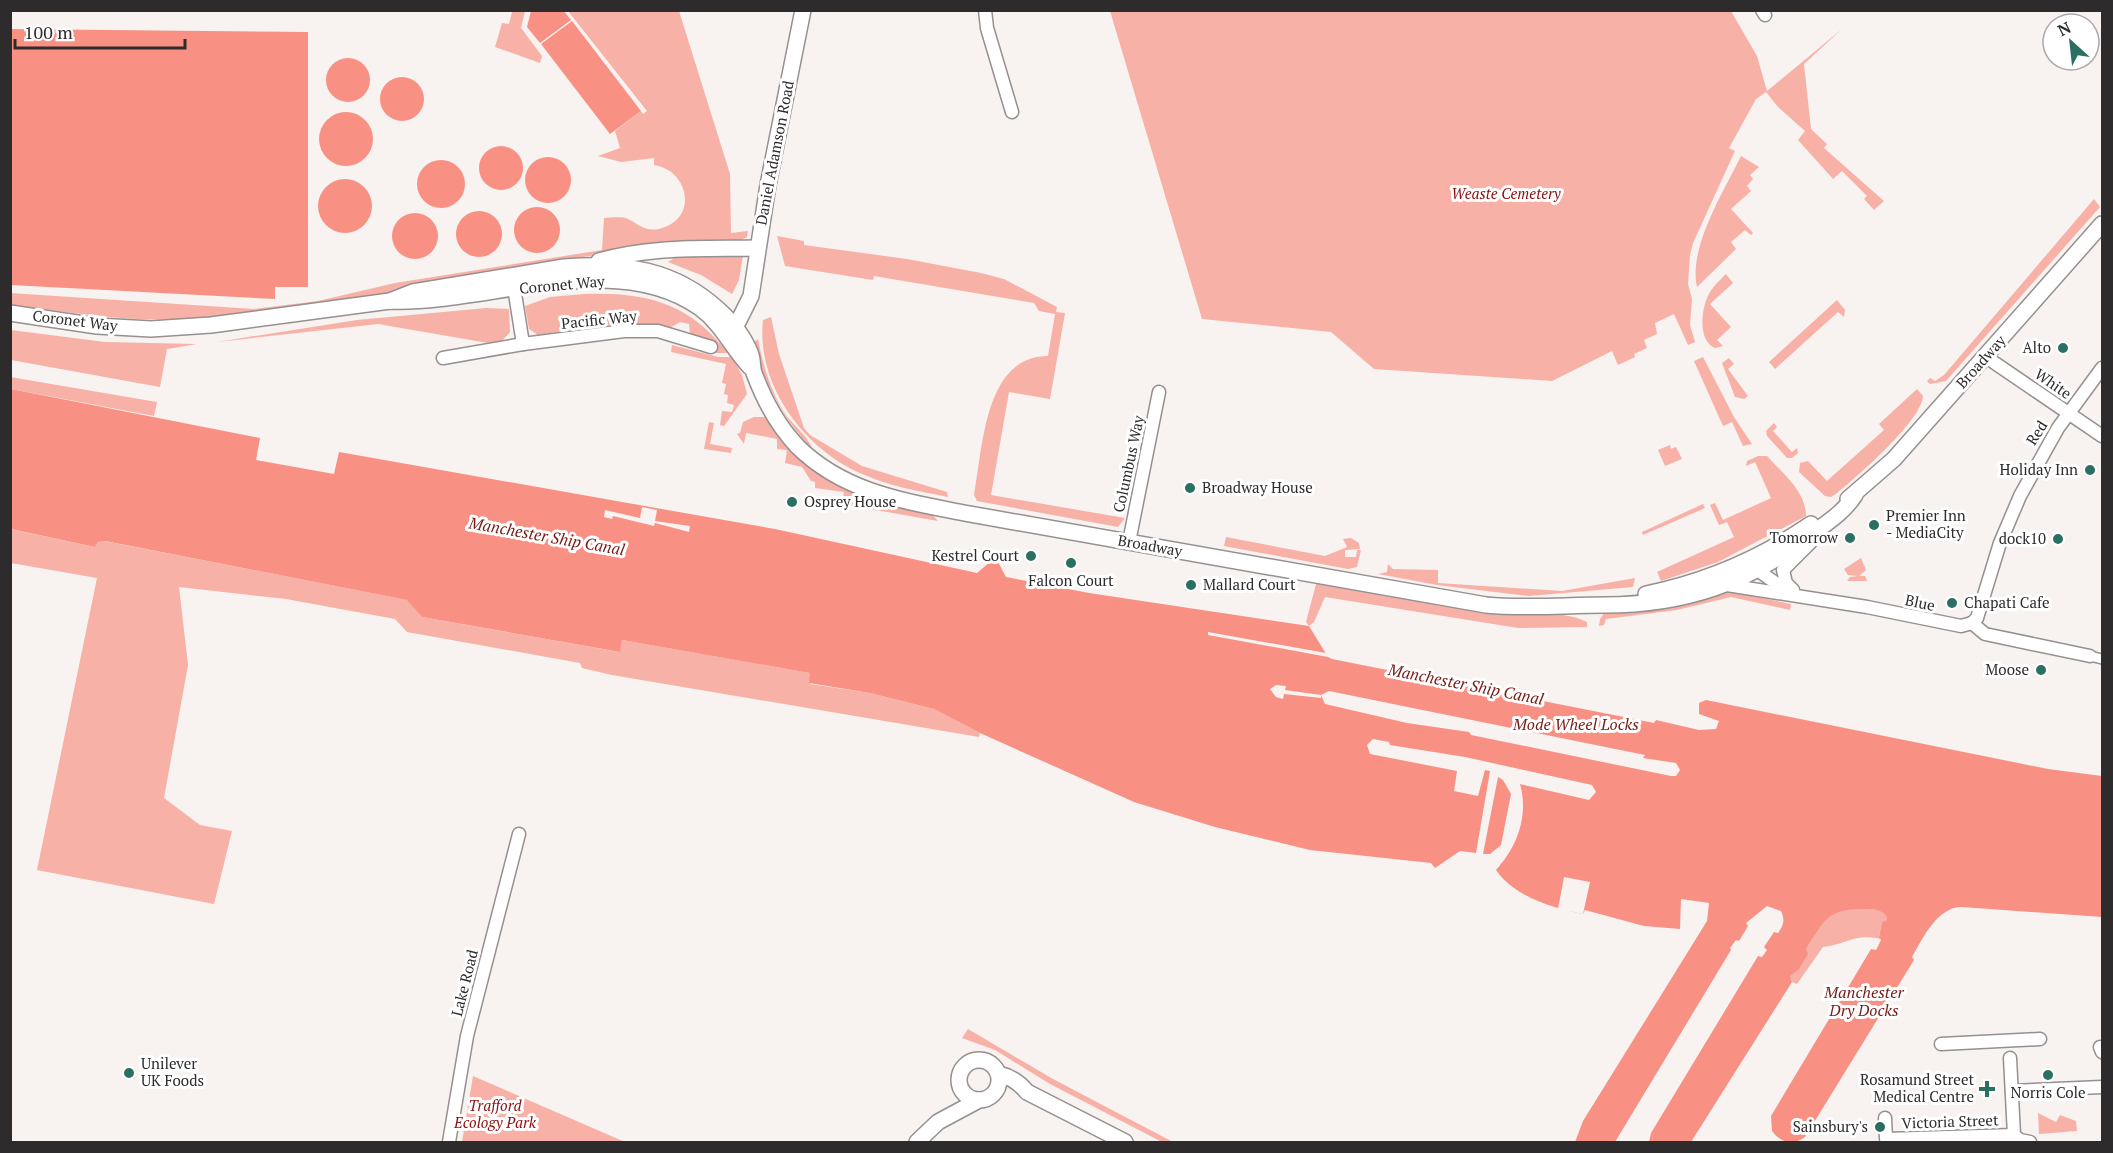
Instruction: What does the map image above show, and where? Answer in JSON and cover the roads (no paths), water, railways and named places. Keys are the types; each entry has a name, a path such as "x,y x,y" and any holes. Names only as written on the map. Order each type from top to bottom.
{"street":[{"name":"Daniel Adamson Road","path":"730,330 751,296 757,248 803,10"},
{"path":"985,10 987,28 1012,112"},
{"name":"Broadway","path":"1794,591 1784,579 1783,570 1786,565 1894,459 2103,224"},
{"path":"586,265 611,258 669,250 705,247 757,248"},
{"path":"669,250 659,263 657,272 672,291"},
{"name":"Coronet Way","path":"10,314 97,326 151,329 211,325 390,301 416,302 513,283 586,265 657,272 695,289 752,357 753,370"},
{"name":"Coronet Way","path":"513,283 615,281 672,291 730,330"},
{"path":"513,283 523,344"},
{"name":"Pacific Way","path":"443,358 523,344 624,331 658,331 711,347"},
{"name":"White","path":"1986,357 2103,436"},
{"name":"Red","path":"1972,623 1977,618 2000,543 2041,455 2068,413 2103,368"},
{"name":"Broadway","path":"753,370 771,410 783,428 809,456 842,480 903,501 1486,605 1528,608 1637,605 1727,585 1784,556 1851,501"},
{"name":"Columbus Way","path":"1129,542 1159,392"},
{"name":"Broadway","path":"1605,605 1693,582 1752,558 1851,501"},
{"name":"Broadway","path":"1634,597 1641,600 1655,598 1753,566 1758,571"},
{"path":"1758,571 1781,587 1814,599"},
{"name":"Blue","path":"1727,585 1961,626 1972,623 1985,634 2096,657"},
{"name":"Lake Road","path":"449,1143 467,1036 519,834"},
{"path":"1941,1044 2010,1050 2040,1039"},
{"path":"2010,1050 2014,1135 2030,1143"},
{"path":"945,1117 960,1086 961,1071 974,1060 987,1061 999,1074 1019,1083 1027,1092 1125,1143"},
{"path":"994,1093 998,1088 999,1074"},
{"path":"960,1086 967,1096 979,1100"},
{"path":"2012,1091 2103,1087"},
{"path":"917,1143 945,1117 994,1093 1027,1092"},
{"name":"Victoria Street","path":"1885,1118 1886,1138 1964,1139 2014,1135"}],"water":[{"path":"531,11 564,11 571,20 540,43 527,27"},
{"path":"572,21 641,111 610,134 541,44"},
{"path":"10,29 308,32 308,287 275,287 275,299 11,285"},
{"path":"348,58 363,65 370,80 363,95 348,102 333,95 326,80 333,65"},
{"path":"402,77 417,84 424,99 417,114 402,121 387,114 380,99 387,84"},
{"path":"346,112 356,114 365,120 371,129 373,139 371,149 365,158 356,164 346,166 336,164 327,158 321,149 319,139 321,129 327,120 336,114"},
{"path":"501,146 510,147 517,152 522,159 522,177 517,184 510,189 501,190 492,189 485,184 480,177 479,168 480,159 485,152 492,147"},
{"path":"548,157 564,164 571,180 564,196 548,203 532,196 525,180 532,164"},
{"path":"441,160 458,167 465,184 458,201 441,208 424,201 417,184 424,167"},
{"path":"340,179 350,179 360,183 368,191 372,206 368,221 360,229 350,233 340,233 330,229 322,221 318,211 318,201 322,191 330,183"},
{"path":"537,207 553,214 560,230 553,246 537,253 521,246 514,230 521,214"},
{"path":"479,211 495,218 502,234 495,250 479,257 463,250 456,234 463,218"},
{"path":"415,213 424,214 432,219 437,227 437,245 432,253 424,258 415,259 406,258 398,253 393,245 392,236 393,227 398,219 406,214"},
{"path":"11,389 260,438 256,460 334,474 339,452 775,529 977,573 991,561 998,562 1006,577 1089,593 1309,626 1328,657 1332,659 1654,723 1656,720 1699,730 1716,729 1719,721 1699,714 1699,703 1706,700 2048,769 2102,776 2102,917 1962,907 1945,912 1926,933 1912,957 1914,960 1805,1137 1796,1142 1787,1142 1772,1131 1771,1116 1871,949 1876,950 1881,940 1879,937 1882,922 1887,920 1884,914 1874,909 1853,909 1835,914 1823,924 1806,949 1808,954 1799,969 1790,976 1792,982 1691,1142 1649,1142 1651,1133 1758,956 1762,957 1767,950 1764,947 1774,932 1778,933 1782,927 1781,911 1767,906 1746,923 1748,926 1739,941 1736,940 1730,948 1731,950 1615,1142 1575,1142 1583,1121 1707,921 1709,903 1681,899 1680,929 1644,926 1585,910 1583,914 1547,905 1524,894 1504,879 1496,870 1510,851 1519,830 1523,808 1520,784 1589,800 1596,792 1592,785 1465,757 1390,745 1389,742 1373,739 1367,745 1370,754 1457,771 1454,791 1478,796 1485,770 1490,771 1476,853 1460,851 1435,868 1431,863 1310,850 1215,827 1134,802 980,733 934,709 870,693 809,683 810,673 622,640 620,652 422,617 407,600 105,541 98,542 95,547 11,529","holes":["1329,691 1645,755 1643,758 1676,763 1680,770 1676,776 1671,776 1471,735 1469,732 1407,723 1325,704 1321,695"]},
{"path":"1498,777 1503,780 1511,794 1501,845 1490,854 1483,854"}],"place":[{"name":"Alto","path":"2063,348"},
{"name":"Holiday Inn","path":"2090,470"},
{"name":"Broadway House","path":"1190,488"},
{"name":"Osprey House","path":"792,502"},
{"name":"Premier Inn - MediaCity","path":"1874,525"},
{"name":"Tomorrow","path":"1850,538"},
{"name":"dock10","path":"2058,539"},
{"name":"Kestrel Court","path":"1031,556"},
{"name":"Falcon Court","path":"1071,563"},
{"name":"Mallard Court","path":"1191,585"},
{"name":"Chapati Cafe","path":"1952,603"},
{"name":"Moose","path":"2041,670"},
{"name":"Unilever UK Foods","path":"129,1073"},
{"name":"Norris Cole","path":"2048,1075"},
{"name":"Rosamund Street Medical Centre","path":"1987,1089"},
{"name":"Sainsbury's","path":"1880,1127"}],"park label":[{"name":"Weaste Cemetery","path":"1506,194"},
{"name":"Trafford Ecology Park","path":"495,1114"}],"water label":[{"name":"Manchester Ship Canal","path":"547,536"},
{"name":"Manchester Ship Canal","path":"1466,684"},
{"name":"Mode Wheel Locks","path":"1576,724"},
{"name":"Manchester Dry Docks","path":"1864,1001"}]}
